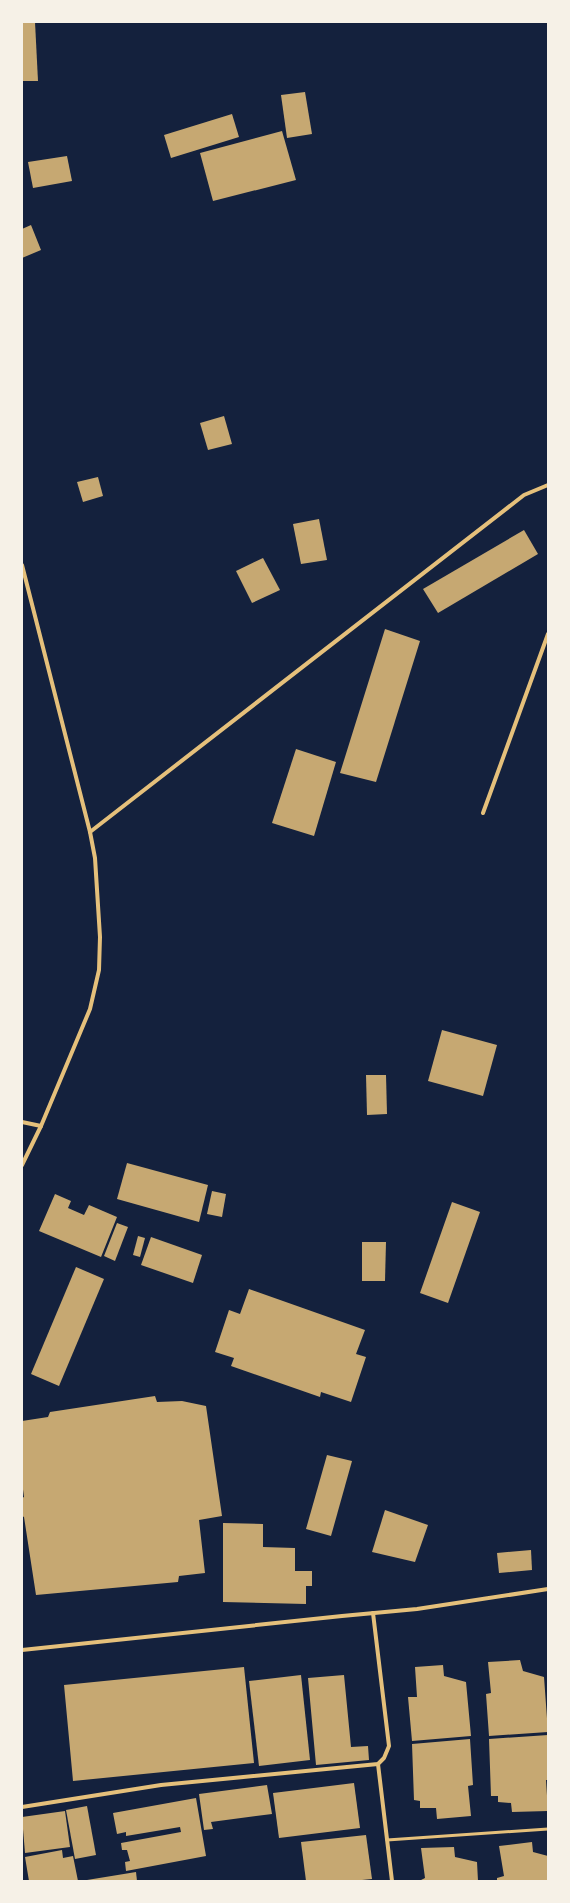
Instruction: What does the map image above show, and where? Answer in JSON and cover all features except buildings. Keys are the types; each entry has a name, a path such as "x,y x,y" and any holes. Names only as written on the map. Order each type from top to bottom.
{"street":[{"path":"90,832 524,495 548,485"},
{"path":"22,565 90,832 95,858 100,937 99,970 90,1009 41,1126 22,1165"},
{"path":"483,813 548,634"},
{"path":"22,1122 41,1126"},
{"path":"22,1650 417,1609 548,1589"},
{"path":"22,1807 161,1785 378,1764 384,1758 389,1746 373,1613"},
{"path":"378,1764 392,1881"}],"lane":[{"path":"387,1840 548,1829"}]}
